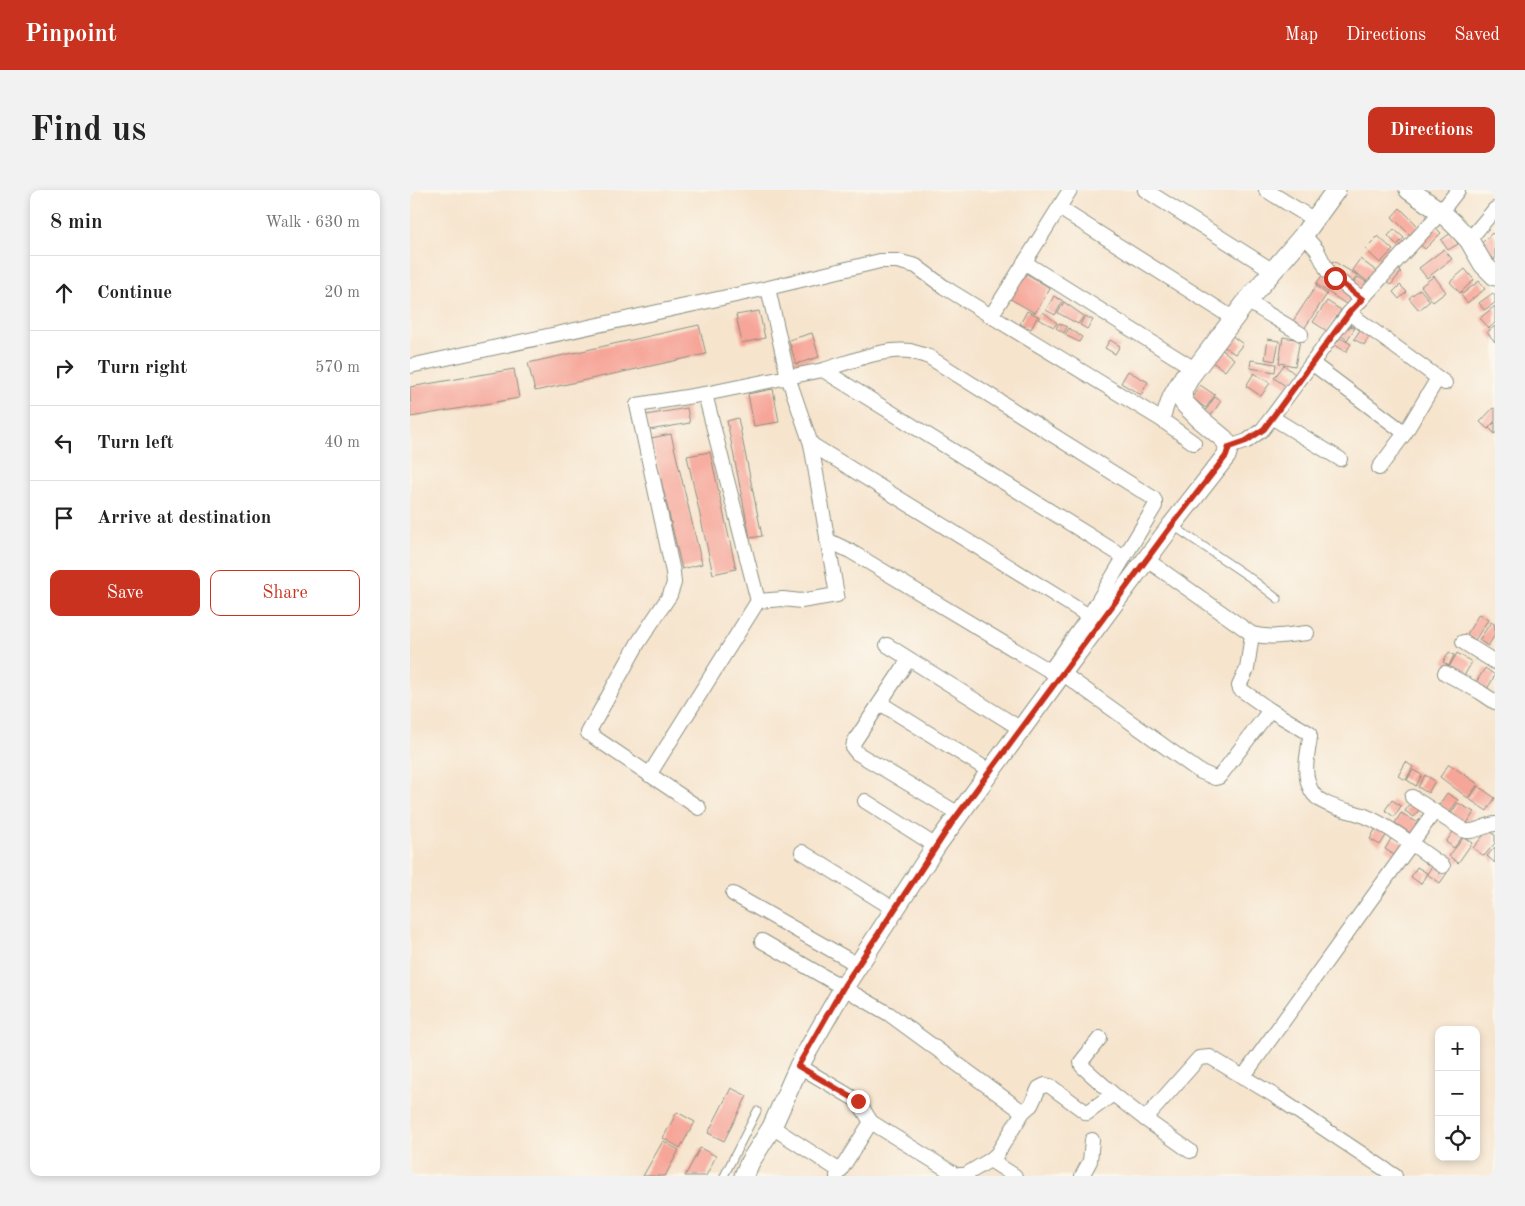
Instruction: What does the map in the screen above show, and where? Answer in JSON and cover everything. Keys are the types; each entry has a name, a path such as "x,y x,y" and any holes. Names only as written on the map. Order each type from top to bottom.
{"street":[{"path":"991,316 1070,190"},
{"path":"1145,190 1267,266"},
{"path":"1266,190 1308,216"},
{"path":"1162,420 1170,396 1188,365 1327,190"},
{"path":"1229,447 1224,439 1186,405 1183,401 1182,391 1191,375 1247,301 1302,237 1336,190"},
{"path":"1409,190 1441,212 1469,240 1483,264 1494,275"},
{"path":"743,1164 772,1127 798,1066 844,986 894,909 936,846 1062,673 1226,456 1229,447 1255,436 1273,418 1349,313 1441,212 1458,190"},
{"path":"1059,208 1228,315"},
{"path":"1469,240 1495,209"},
{"path":"1302,237 1310,242 1316,250 1328,272 1362,299"},
{"path":"410,366 768,288 880,261 897,261 916,266 991,316 1162,420 1194,443"},
{"path":"1024,262 1188,365"},
{"path":"758,601 783,599 800,601 838,595 811,444 788,377 768,288"},
{"path":"1247,301 1300,334"},
{"path":"1349,313 1441,381 1379,468"},
{"path":"699,808 588,733 638,643 670,595 674,582 638,405 705,394 823,370 879,354 910,351 929,357 1155,501 1155,506 1089,616 1050,671 850,551 827,540"},
{"path":"1313,364 1405,433"},
{"path":"823,370 1124,558"},
{"path":"649,775 758,601 705,394"},
{"path":"1273,418 1340,459"},
{"path":"811,444 1089,616"},
{"path":"1147,560 1252,634 1262,637 1273,637 1306,633"},
{"path":"1252,634 1247,668 1239,686 1240,689 1308,733 1310,737 1305,764 1311,790 1315,796 1341,809 1364,816 1443,866"},
{"path":"1463,642 1495,662"},
{"path":"887,645 1021,729"},
{"path":"909,659 854,742 853,748 857,753 959,814"},
{"path":"1062,673 1199,771 1215,778 1223,772 1270,710"},
{"path":"1445,673 1495,702"},
{"path":"880,703 991,772"},
{"path":"1412,797 1465,831 1470,832 1495,824"},
{"path":"865,801 936,846"},
{"path":"1243,1077 1434,812"},
{"path":"802,852 894,909"},
{"path":"733,894 858,965"},
{"path":"762,941 844,986 889,1014 1023,1112"},
{"path":"1100,1038 1082,1062 1082,1066 1113,1094 1190,1151"},
{"path":"1145,1119 1199,1058 1210,1057 1344,1140 1395,1176"},
{"path":"798,1066 858,1101 871,1122 956,1175 964,1175 997,1154 1023,1112 1031,1104 1039,1088 1045,1085 1050,1086 1087,1114 1113,1094"},
{"path":"772,1127 839,1174 871,1122"},
{"path":"1082,1176 1090,1161 1092,1140"},
{"path":"990,1160 1015,1176"}],"lane":[{"path":"1172,525 1252,579 1278,599"},
{"path":"724,1176 743,1164 757,1111"}],"building":[{"path":"1400,208 1420,228 1411,236 1392,217"},
{"path":"1433,225 1441,233 1425,249 1417,242"},
{"path":"1394,229 1404,238 1397,245 1388,236"},
{"path":"1451,233 1458,244 1448,250 1441,240"},
{"path":"1492,233 1495,236 1494,260 1479,246"},
{"path":"1378,236 1393,250 1380,263 1365,249"},
{"path":"1444,249 1452,259 1427,278 1419,268"},
{"path":"1360,259 1379,273 1371,284 1352,270"},
{"path":"1333,261 1357,275 1351,286 1339,279 1343,272 1339,277 1327,270"},
{"path":"1394,266 1401,272 1391,285 1384,279"},
{"path":"1465,269 1474,280 1460,293 1450,282"},
{"path":"1022,271 1050,288 1035,313 1007,297"},
{"path":"1323,274 1353,294 1346,304 1316,284"},
{"path":"1434,276 1446,292 1433,302 1421,286"},
{"path":"1358,277 1368,283 1362,294 1351,287"},
{"path":"1479,281 1485,289 1467,303 1461,295"},
{"path":"1400,285 1407,292 1399,299 1393,292"},
{"path":"1316,286 1327,294 1304,329 1293,321"},
{"path":"1420,289 1430,301 1419,310 1409,298"},
{"path":"1493,293 1495,303 1484,310 1479,303"},
{"path":"1054,296 1063,301 1055,315 1046,310"},
{"path":"1327,301 1341,310 1327,331 1313,322"},
{"path":"1064,302 1084,316 1078,324 1058,313"},
{"path":"1495,306 1495,323 1489,328 1480,318"},
{"path":"759,311 765,338 742,343 736,315"},
{"path":"1027,311 1038,316 1031,329 1020,324"},
{"path":"1043,312 1057,323 1054,327 1038,319"},
{"path":"1085,316 1093,320 1087,329 1080,325"},
{"path":"1059,323 1067,327 1064,333 1056,328"},
{"path":"1348,323 1351,325 1348,329 1351,326 1355,328 1347,340 1340,335"},
{"path":"1364,324 1373,330 1364,345 1354,339"},
{"path":"699,325 706,354 535,391 528,363"},
{"path":"1495,326 1495,342 1487,332"},
{"path":"1069,328 1082,337 1079,342 1065,335"},
{"path":"812,333 819,357 796,364 789,340"},
{"path":"1231,335 1243,344 1235,354 1223,346"},
{"path":"1283,337 1300,340 1295,366 1279,363"},
{"path":"1340,338 1351,344 1346,352 1335,345"},
{"path":"1268,339 1279,341 1275,361 1265,359"},
{"path":"1110,340 1120,346 1115,354 1105,348"},
{"path":"1220,348 1234,359 1225,371 1211,361"},
{"path":"1251,360 1276,364 1275,372 1250,368"},
{"path":"1284,365 1296,375 1287,387 1274,378"},
{"path":"514,369 519,398 411,417 410,387"},
{"path":"1128,371 1148,382 1141,395 1121,383"},
{"path":"1254,373 1270,383 1261,396 1246,386"},
{"path":"1200,385 1215,395 1206,408 1192,398"},
{"path":"773,389 779,422 754,426 748,394"},
{"path":"1215,397 1221,401 1210,417 1204,413"},
{"path":"687,408 690,423 649,430 646,415"},
{"path":"1493,408 1495,409 1495,421 1488,429 1480,422"},
{"path":"738,418 762,536 750,538 727,421"},
{"path":"1495,422 1495,434 1489,428"},
{"path":"671,434 702,564 682,569 651,438"},
{"path":"710,452 736,569 713,574 687,456"},
{"path":"1479,614 1488,620 1475,640 1467,634"},
{"path":"1491,622 1495,625 1495,635 1488,646 1479,640"},
{"path":"1449,652 1454,655 1449,666 1443,662"},
{"path":"1457,653 1472,662 1464,676 1449,667"},
{"path":"1485,668 1495,675 1486,691 1475,684"},
{"path":"1406,762 1413,767 1406,780 1398,776"},
{"path":"1449,764 1478,784 1468,798 1440,777"},
{"path":"1413,770 1422,775 1416,786 1407,780"},
{"path":"1425,775 1435,781 1428,793 1418,787"},
{"path":"1478,786 1495,798 1487,811 1469,799"},
{"path":"1447,793 1458,800 1448,815 1437,808"},
{"path":"1392,800 1401,806 1394,817 1385,810"},
{"path":"1413,800 1422,806 1414,817 1405,811"},
{"path":"1458,803 1474,812 1465,827 1449,817"},
{"path":"1401,813 1420,824 1413,835 1395,823"},
{"path":"1376,828 1387,834 1380,845 1370,839"},
{"path":"1454,830 1463,836 1454,848 1446,842"},
{"path":"1488,830 1495,835 1495,843 1484,856 1473,848"},
{"path":"1392,837 1406,845 1399,858 1385,849"},
{"path":"1464,837 1472,843 1458,863 1449,856"},
{"path":"1495,847 1495,863 1487,856"},
{"path":"1434,863 1442,868 1438,875 1442,870 1447,873 1440,883 1427,874"},
{"path":"1417,867 1427,873 1421,884 1411,877"},
{"path":"731,1088 747,1096 724,1141 708,1133"},
{"path":"677,1112 695,1122 680,1148 663,1138"},
{"path":"663,1141 679,1150 665,1176 643,1176"},
{"path":"700,1148 716,1156 706,1176 685,1176"}],"route":[{"path":"858,1101 798,1066 844,986 959,814 1172,525 1226,456 1229,447 1246,441 1264,429 1349,313 1362,299 1335,278"}]}
